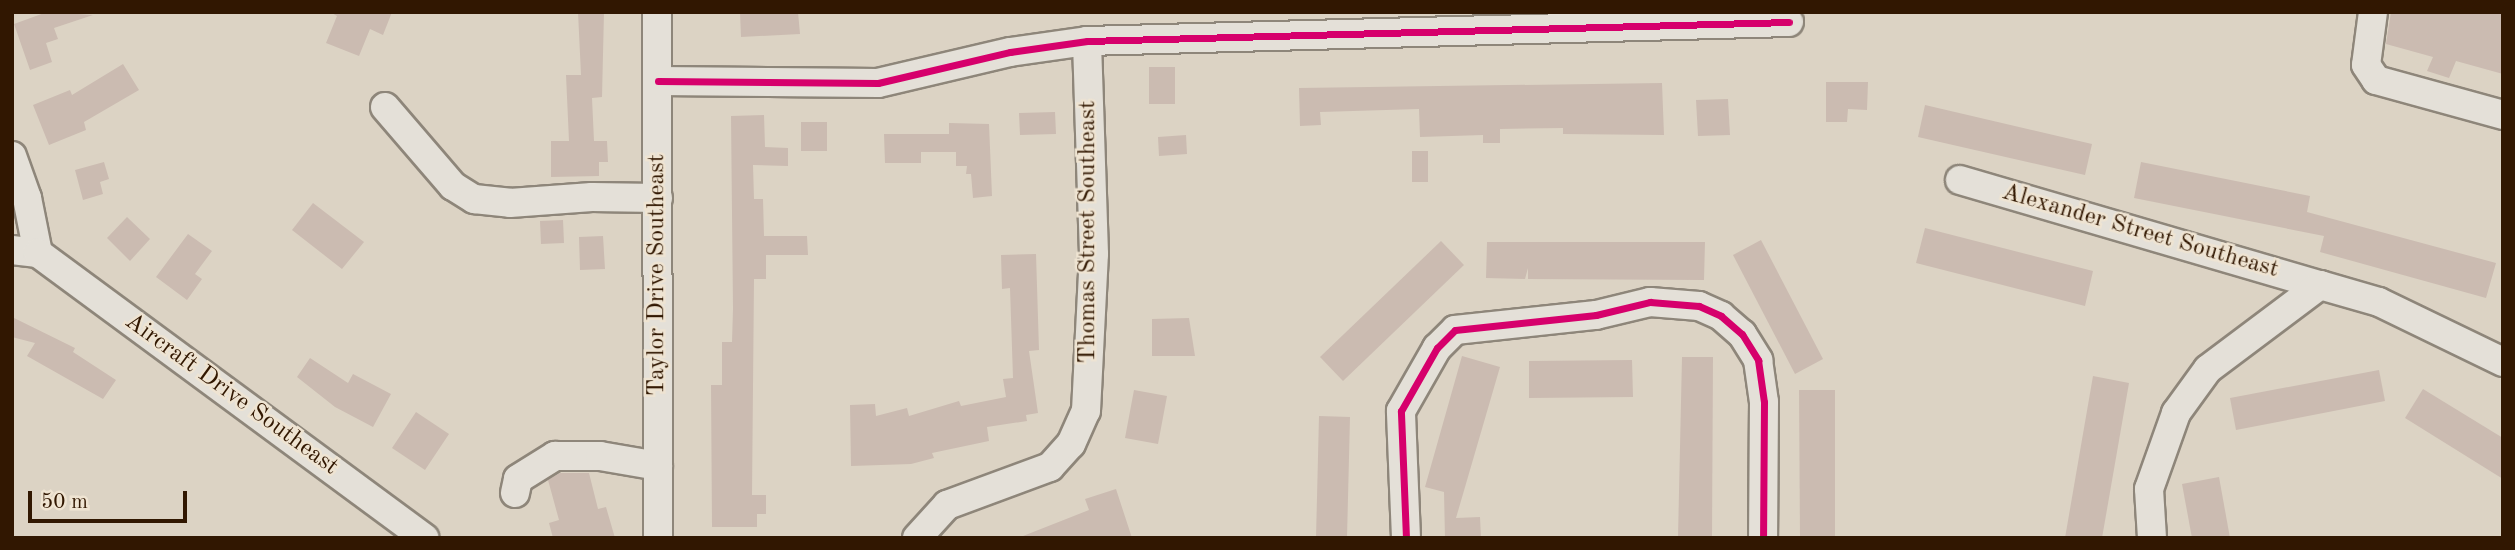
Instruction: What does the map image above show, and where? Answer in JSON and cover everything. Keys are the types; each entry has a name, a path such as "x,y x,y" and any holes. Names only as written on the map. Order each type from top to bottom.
{"street":[{"name":"Taylor Drive Southeast","path":"657,12 658,538"},
{"path":"2373,12 2366,65 2376,80 2503,115"},
{"path":"658,81 878,83 1010,52 1087,41 1658,20 1789,22"},
{"name":"Thomas Street Southeast","path":"917,538 947,505 1050,467 1071,444 1086,411 1094,254 1087,41"},
{"path":"385,107 453,186 474,199 510,203 592,197 658,198"},
{"name":"Aircraft Drive Southeast","path":"12,156 27,198 25,251 425,538"},
{"name":"Alexander Street Southeast","path":"1960,180 2379,302 2503,362"},
{"path":"2152,538 2149,489 2176,413 2208,369 2320,285"},
{"path":"1406,538 1401,411 1430,358 1455,330 1596,315 1650,302 1699,306 1721,316 1742,334 1758,360 1764,401 1763,538"},
{"path":"515,493 518,479 555,456 600,456 658,466"}],"building":[{"path":"47,12 93,15 54,28 58,39 46,43 52,62 30,70 14,24"},
{"path":"330,12 392,12 383,35 370,29 359,56 326,43 337,16"},
{"path":"578,12 604,12 602,97 592,98 594,141 607,141 608,162 599,162 599,176 551,177 551,141 569,141 566,75 581,75"},
{"path":"740,12 798,12 800,34 741,37"},
{"path":"2391,12 2503,12 2503,74 2456,61 2449,78 2427,71 2433,57 2386,44"},
{"path":"123,64 139,90 84,122 86,130 49,145 33,105 70,90 72,95"},
{"path":"1149,67 1175,67 1175,104 1149,104"},
{"path":"1826,82 1868,82 1867,110 1848,109 1847,122 1826,122"},
{"path":"1662,83 1664,135 1563,134 1563,128 1500,129 1500,143 1483,143 1483,135 1420,137 1419,109 1320,112 1321,125 1300,126 1299,88"},
{"path":"1728,99 1730,135 1698,136 1696,100"},
{"path":"1925,105 2092,144 2085,175 1918,137"},
{"path":"1055,112 1056,134 1020,135 1019,113"},
{"path":"764,115 765,147 788,148 788,166 753,165 754,199 763,199 764,236 807,236 808,255 766,255 766,279 754,279 752,495 766,495 766,514 757,514 757,527 712,527 711,385 722,385 722,342 732,342 731,116"},
{"path":"801,122 827,122 827,151 801,151"},
{"path":"949,123 989,124 992,196 973,198 971,174 966,174 967,166 956,166 956,152 921,152 921,163 885,163 884,134 949,134"},
{"path":"1186,135 1187,154 1159,156 1158,137"},
{"path":"1412,151 1428,151 1428,182 1412,182"},
{"path":"104,162 109,179 100,182 103,194 83,200 75,170"},
{"path":"2141,162 2310,196 2307,212 2496,263 2486,298 2320,252 2324,236 2134,198"},
{"path":"313,203 364,242 342,269 292,230"},
{"path":"127,217 150,239 130,261 107,238"},
{"path":"563,220 564,243 541,244 540,221"},
{"path":"1925,228 2093,271 2085,306 1916,263"},
{"path":"188,234 212,251 195,274 202,279 187,300 156,277"},
{"path":"603,236 605,269 580,270 579,237"},
{"path":"1761,240 1823,359 1795,374 1733,255"},
{"path":"1441,241 1464,265 1343,381 1320,357"},
{"path":"1487,242 1705,242 1704,280 1528,279 1528,268 1525,279 1486,278"},
{"path":"1036,254 1039,350 1029,351 1038,413 1026,415 1027,421 987,427 989,441 932,453 934,458 911,464 851,466 850,405 875,404 876,416 907,408 909,416 959,401 961,406 1006,397 1003,379 1013,378 1010,288 1002,289 1001,255"},
{"path":"12,317 75,348 73,352 116,380 103,399 27,356 35,343 12,337"},
{"path":"1189,318 1195,356 1152,356 1152,319"},
{"path":"1462,356 1500,367 1456,518 1480,517 1481,538 1445,538 1444,492 1425,487"},
{"path":"1682,357 1713,357 1712,538 1678,538"},
{"path":"310,358 348,383 353,374 391,394 373,427 335,407 297,377"},
{"path":"1632,360 1633,397 1529,398 1529,361"},
{"path":"2379,370 2385,401 2236,430 2230,398"},
{"path":"2093,376 2129,383 2102,538 2065,538"},
{"path":"2423,389 2503,438 2503,479 2405,418"},
{"path":"1134,390 1167,396 1158,444 1125,438"},
{"path":"1799,390 1835,390 1835,538 1800,538"},
{"path":"416,412 449,434 425,470 392,448"},
{"path":"1319,416 1350,417 1347,538 1316,538"},
{"path":"560,473 589,473 598,509 606,507 615,538 553,538 549,523 559,520 548,480"},
{"path":"2219,477 2230,538 2192,538 2182,484"},
{"path":"1116,489 1132,538 1018,538 1089,510 1085,499"}],"cycle path":[{"path":"658,81 878,83 1010,52 1087,41 1789,22"},
{"path":"1406,538 1401,411 1437,348 1455,330 1596,315 1650,302 1699,306 1721,316 1742,334 1758,360 1764,402 1763,538"}]}
